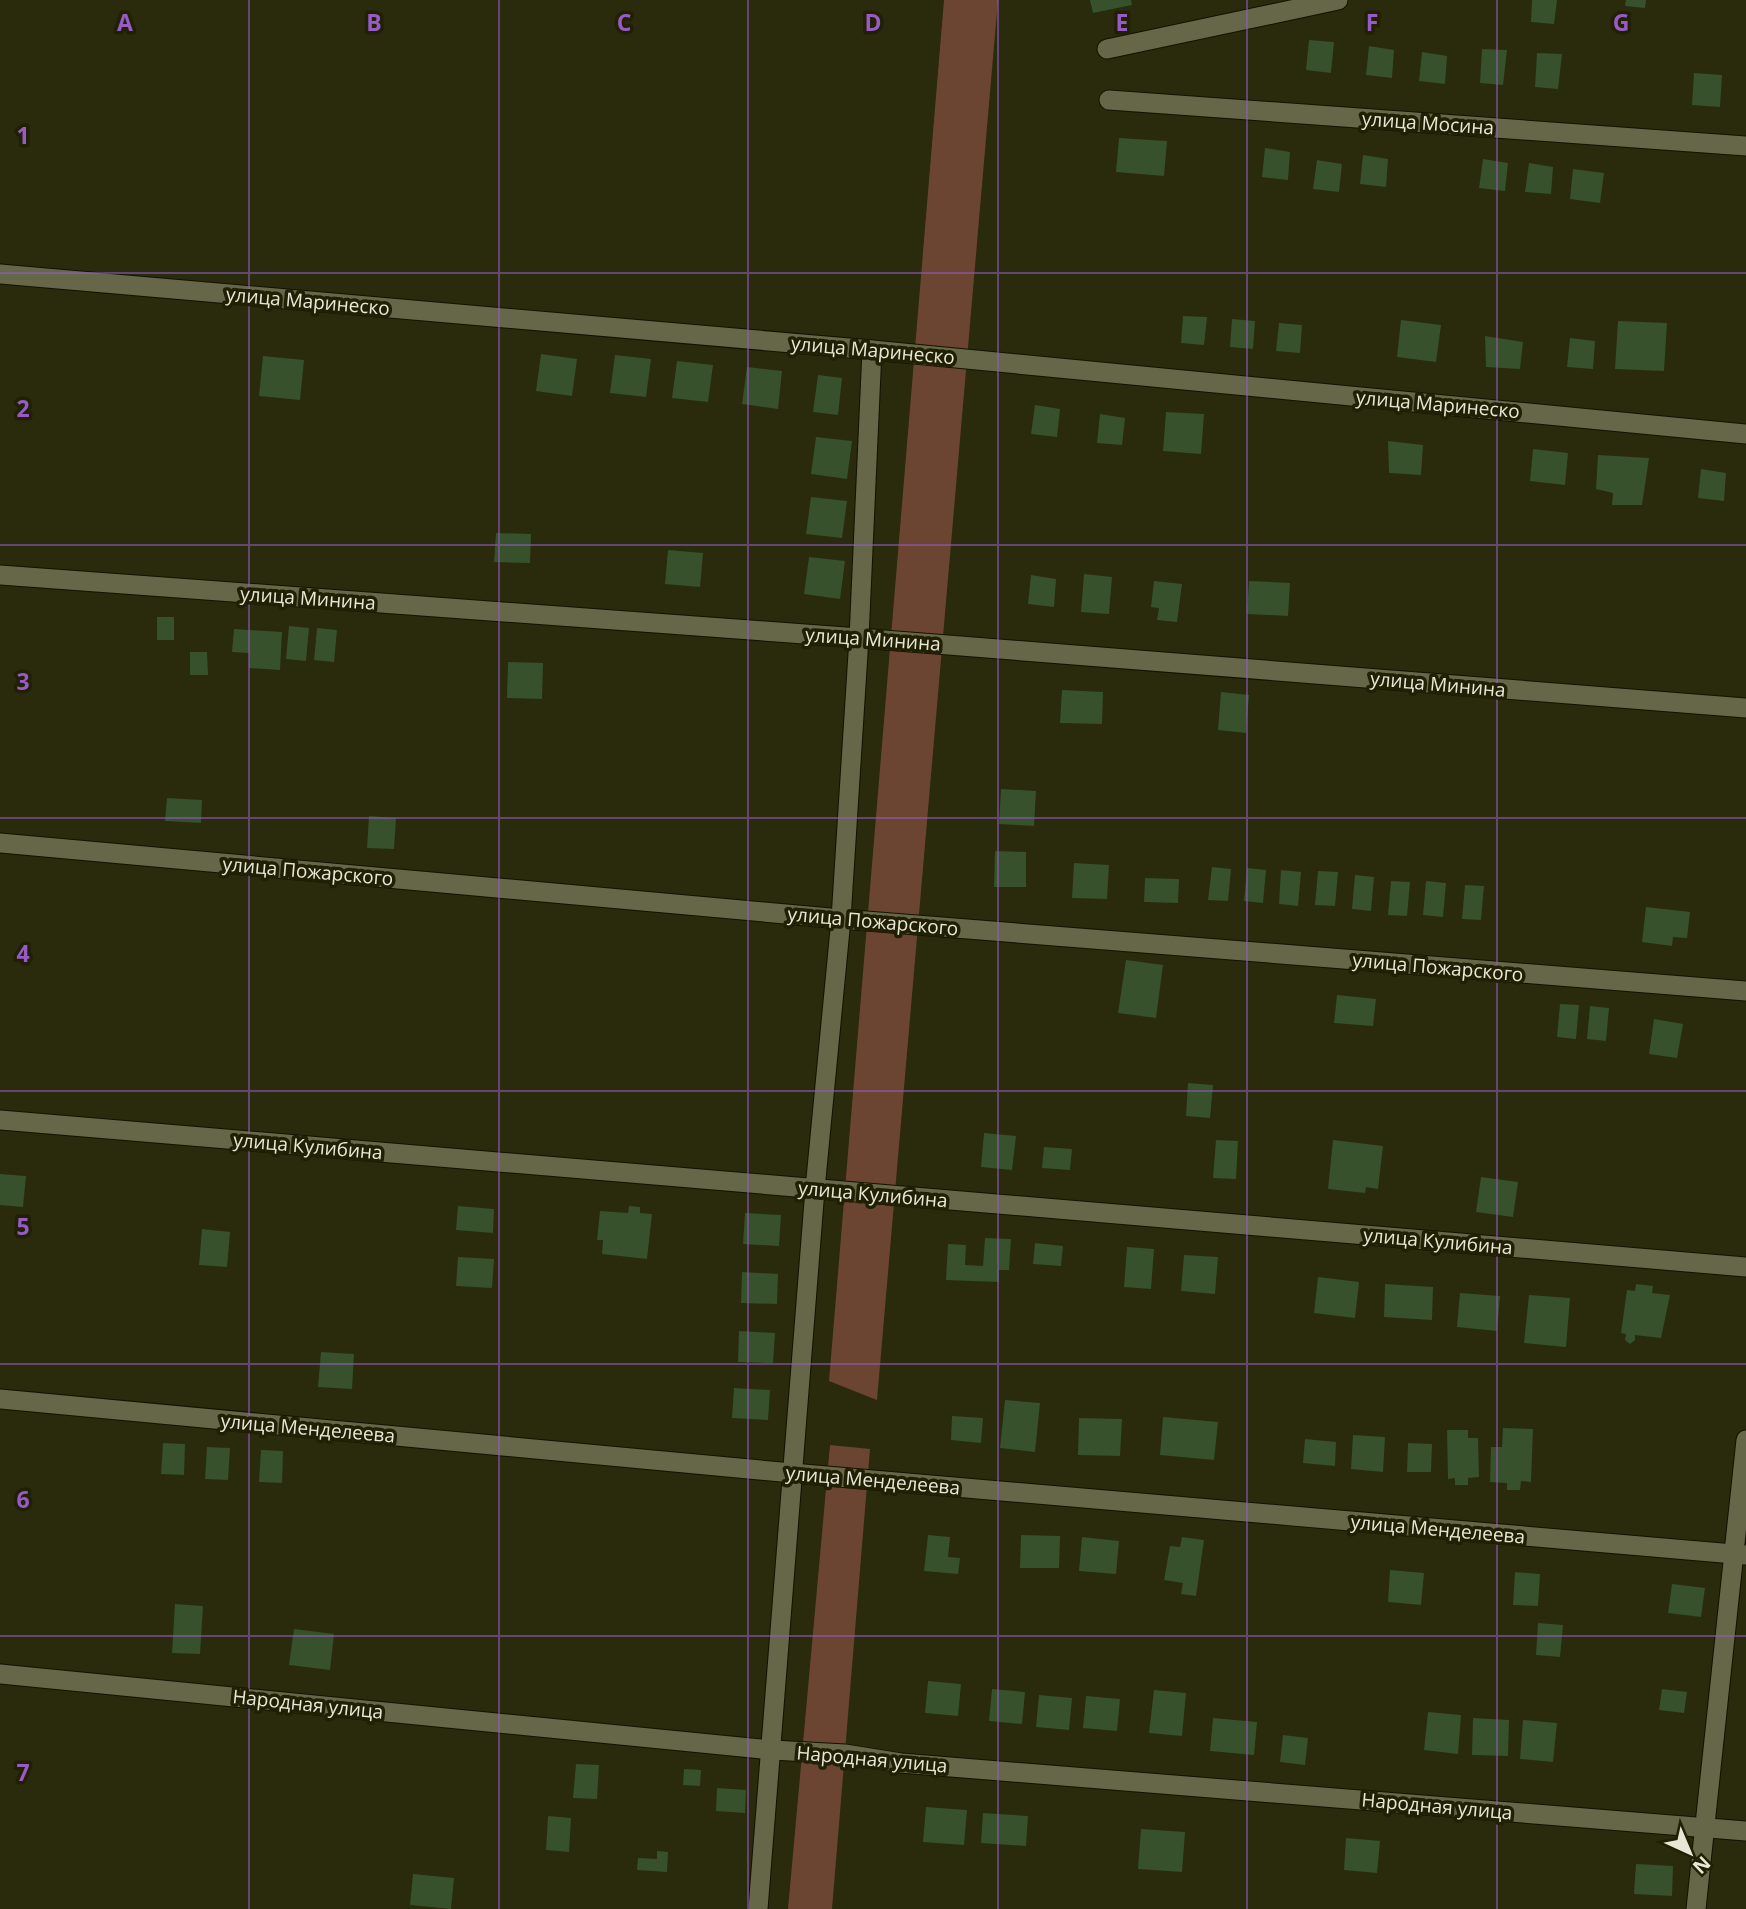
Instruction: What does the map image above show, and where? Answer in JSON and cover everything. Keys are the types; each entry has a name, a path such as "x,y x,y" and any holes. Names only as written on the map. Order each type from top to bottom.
{"street":[{"path":"1107,49 1338,0"},
{"name":"улица Мосина","path":"1109,100 1746,146"},
{"name":"улица Маринеско","path":"0,275 872,350 1746,434"},
{"path":"758,1909 815,1189 841,919 859,638 872,350"},
{"name":"улица Минина","path":"0,575 859,638 1746,708"},
{"name":"улица Пожарского","path":"0,843 841,919 1746,991"},
{"name":"улица Кулибина","path":"0,1120 1746,1267"},
{"name":"улица Менделеева","path":"0,1399 792,1473 1740,1555"},
{"path":"1696,1909 1702,1827 1740,1555 1746,1440"},
{"name":"Народная улица","path":"0,1674 772,1750 1746,1831"}],"shaded area":[{"path":"944,0 998,0 877,1400 829,1381"},
{"path":"830,1445 870,1449 832,1909 788,1909"}],"building":[{"path":"1090,0 1131,0 1132,5 1093,13"},
{"path":"1532,0 1557,0 1554,24 1531,22"},
{"path":"1626,0 1646,0 1645,8 1625,6"},
{"path":"1309,40 1334,42 1331,73 1306,70"},
{"path":"1369,46 1394,50 1392,78 1366,75"},
{"path":"1482,49 1507,50 1503,85 1480,83"},
{"path":"1422,52 1447,56 1445,84 1419,81"},
{"path":"1537,53 1562,54 1558,89 1535,87"},
{"path":"1694,73 1722,75 1720,107 1692,105"},
{"path":"1119,138 1167,141 1164,176 1116,172"},
{"path":"1265,148 1290,152 1288,180 1262,177"},
{"path":"1363,155 1388,159 1386,187 1360,184"},
{"path":"1483,159 1508,163 1505,191 1479,188"},
{"path":"1317,160 1342,164 1339,192 1313,189"},
{"path":"1529,163 1553,167 1551,194 1525,192"},
{"path":"1573,169 1604,173 1600,203 1570,199"},
{"path":"1183,316 1207,317 1204,345 1181,343"},
{"path":"1232,319 1255,321 1253,349 1230,347"},
{"path":"1401,320 1441,325 1436,362 1397,357"},
{"path":"1618,321 1667,323 1664,371 1615,369"},
{"path":"1279,323 1302,325 1300,353 1276,351"},
{"path":"1485,336 1523,342 1520,369 1486,367"},
{"path":"1570,338 1595,341 1593,369 1567,367"},
{"path":"541,354 577,359 572,396 536,391"},
{"path":"615,355 651,359 646,397 610,393"},
{"path":"263,356 304,360 300,400 259,396"},
{"path":"677,361 713,365 708,402 672,398"},
{"path":"747,367 782,371 778,409 742,404"},
{"path":"818,375 842,378 838,415 813,412"},
{"path":"1035,405 1060,409 1057,437 1031,434"},
{"path":"1166,412 1204,414 1201,454 1163,451"},
{"path":"1100,414 1125,418 1122,445 1097,443"},
{"path":"816,437 852,441 847,479 811,474"},
{"path":"1388,441 1423,445 1421,475 1389,473"},
{"path":"1533,449 1568,453 1565,485 1530,481"},
{"path":"1598,455 1649,458 1642,505 1612,505 1613,493 1596,489"},
{"path":"1701,469 1726,473 1724,501 1698,498"},
{"path":"811,497 847,501 842,538 806,534"},
{"path":"496,533 531,534 530,563 494,562"},
{"path":"668,550 703,553 700,587 665,584"},
{"path":"809,557 845,561 840,599 804,594"},
{"path":"1084,574 1112,577 1109,614 1081,612"},
{"path":"1031,575 1056,579 1054,607 1028,604"},
{"path":"1154,581 1182,584 1177,622 1157,620 1159,608 1151,607"},
{"path":"1249,581 1290,583 1288,616 1247,614"},
{"path":"157,617 174,617 174,640 157,640"},
{"path":"289,626 309,628 306,661 286,659"},
{"path":"317,628 337,630 334,662 314,660"},
{"path":"234,629 282,632 280,670 249,668 249,653 232,652"},
{"path":"190,652 207,652 208,675 190,675"},
{"path":"508,662 543,663 542,699 507,698"},
{"path":"1062,690 1103,692 1102,724 1060,723"},
{"path":"1221,692 1249,695 1246,733 1218,730"},
{"path":"1001,789 1036,791 1034,826 999,824"},
{"path":"167,798 202,800 201,823 165,821"},
{"path":"369,816 396,818 394,849 367,848"},
{"path":"995,851 1026,852 1026,887 994,887"},
{"path":"1074,863 1109,865 1107,899 1072,898"},
{"path":"1212,867 1231,869 1228,901 1208,900"},
{"path":"1247,868 1266,870 1263,903 1244,901"},
{"path":"1281,870 1301,872 1298,906 1279,904"},
{"path":"1318,871 1338,872 1335,906 1315,905"},
{"path":"1355,875 1374,877 1371,911 1352,909"},
{"path":"1145,878 1179,879 1178,903 1144,902"},
{"path":"1391,881 1410,882 1407,916 1388,915"},
{"path":"1426,881 1446,883 1443,917 1423,915"},
{"path":"1465,885 1484,886 1481,920 1462,919"},
{"path":"1646,907 1690,912 1687,938 1673,937 1672,946 1642,942"},
{"path":"1126,960 1163,965 1156,1018 1118,1013"},
{"path":"1337,995 1376,999 1373,1026 1334,1023"},
{"path":"1560,1004 1579,1005 1576,1039 1557,1037"},
{"path":"1590,1006 1609,1008 1606,1041 1587,1039"},
{"path":"1654,1019 1683,1024 1677,1058 1649,1054"},
{"path":"1188,1083 1213,1085 1210,1118 1186,1116"},
{"path":"984,1133 1016,1136 1012,1170 981,1167"},
{"path":"1216,1140 1238,1141 1236,1179 1213,1178"},
{"path":"1333,1140 1383,1146 1378,1189 1366,1187 1365,1193 1328,1189"},
{"path":"1044,1147 1072,1149 1070,1170 1042,1168"},
{"path":"0,1174 26,1176 23,1207 0,1205"},
{"path":"1481,1177 1518,1182 1513,1217 1476,1212"},
{"path":"458,1206 494,1209 493,1233 456,1230"},
{"path":"629,1206 640,1207 640,1213 652,1214 647,1259 602,1254 603,1240 597,1240 600,1211 628,1213"},
{"path":"745,1213 781,1215 779,1246 743,1244"},
{"path":"202,1229 230,1232 227,1267 199,1265"},
{"path":"985,1238 1011,1239 1009,1270 999,1270 999,1282 946,1280 948,1244 966,1245 965,1265 983,1266"},
{"path":"1035,1243 1063,1246 1061,1266 1033,1264"},
{"path":"1127,1247 1154,1249 1151,1289 1124,1287"},
{"path":"1184,1255 1218,1257 1215,1294 1181,1291"},
{"path":"458,1257 494,1259 492,1288 456,1286"},
{"path":"742,1272 778,1274 777,1304 741,1303"},
{"path":"1318,1277 1359,1282 1355,1318 1314,1313"},
{"path":"1385,1284 1433,1287 1432,1320 1384,1317"},
{"path":"1636,1284 1653,1286 1652,1293 1670,1295 1661,1338 1635,1335 1635,1340 1630,1344 1625,1340 1626,1334 1621,1333 1627,1290 1635,1291"},
{"path":"1460,1293 1500,1296 1497,1331 1457,1327"},
{"path":"1529,1295 1570,1298 1566,1347 1524,1343"},
{"path":"739,1331 775,1333 773,1363 738,1362"},
{"path":"321,1352 354,1354 352,1389 318,1387"},
{"path":"734,1388 770,1390 768,1420 732,1418"},
{"path":"1005,1400 1040,1403 1035,1452 1000,1448"},
{"path":"952,1416 983,1418 981,1443 951,1440"},
{"path":"1163,1417 1218,1422 1214,1460 1160,1455"},
{"path":"1079,1418 1122,1419 1120,1456 1078,1455"},
{"path":"1503,1428 1533,1429 1531,1482 1521,1481 1520,1490 1507,1490 1507,1483 1490,1482 1491,1447 1502,1447"},
{"path":"1447,1430 1468,1430 1468,1438 1478,1438 1479,1477 1468,1478 1468,1485 1455,1485 1455,1478 1448,1479"},
{"path":"1353,1435 1385,1437 1383,1472 1351,1469"},
{"path":"1305,1439 1336,1442 1335,1466 1303,1463"},
{"path":"163,1443 185,1444 184,1475 161,1474"},
{"path":"1408,1443 1432,1444 1431,1472 1407,1472"},
{"path":"207,1447 230,1448 228,1480 205,1479"},
{"path":"261,1450 283,1451 282,1483 259,1482"},
{"path":"928,1535 950,1537 948,1557 960,1558 958,1574 924,1571"},
{"path":"1021,1535 1060,1536 1059,1568 1020,1568"},
{"path":"1082,1537 1119,1541 1116,1574 1079,1571"},
{"path":"1182,1537 1204,1540 1196,1596 1181,1594 1183,1583 1164,1580 1170,1546 1180,1547"},
{"path":"1390,1570 1424,1573 1421,1605 1388,1602"},
{"path":"1515,1572 1540,1574 1538,1606 1513,1605"},
{"path":"1672,1584 1705,1588 1701,1617 1668,1613"},
{"path":"175,1604 203,1606 200,1654 172,1653"},
{"path":"1538,1623 1563,1625 1560,1657 1536,1655"},
{"path":"294,1629 334,1634 330,1670 289,1665"},
{"path":"928,1681 961,1684 958,1716 925,1713"},
{"path":"992,1689 1025,1692 1022,1724 989,1721"},
{"path":"1662,1689 1687,1692 1684,1713 1659,1710"},
{"path":"1154,1690 1186,1693 1182,1736 1149,1733"},
{"path":"1039,1695 1072,1698 1069,1730 1036,1727"},
{"path":"1086,1696 1120,1699 1117,1731 1083,1728"},
{"path":"1428,1712 1461,1715 1458,1754 1424,1750"},
{"path":"1213,1718 1257,1722 1254,1755 1210,1751"},
{"path":"1473,1718 1509,1720 1508,1756 1472,1755"},
{"path":"1523,1720 1557,1723 1553,1762 1520,1759"},
{"path":"1283,1735 1308,1738 1305,1765 1280,1762"},
{"path":"576,1764 599,1765 597,1799 573,1798"},
{"path":"684,1769 701,1770 700,1786 683,1785"},
{"path":"717,1788 746,1790 745,1813 716,1811"},
{"path":"926,1807 967,1810 964,1845 923,1842"},
{"path":"983,1813 1028,1816 1026,1846 981,1843"},
{"path":"548,1816 571,1818 569,1852 546,1850"},
{"path":"1141,1829 1185,1832 1182,1872 1138,1869"},
{"path":"1346,1838 1380,1841 1377,1873 1344,1870"},
{"path":"657,1851 668,1852 667,1872 637,1870 638,1858 657,1859"},
{"path":"1636,1864 1673,1866 1672,1896 1634,1894"},
{"path":"413,1874 454,1878 451,1909 410,1905"}]}
